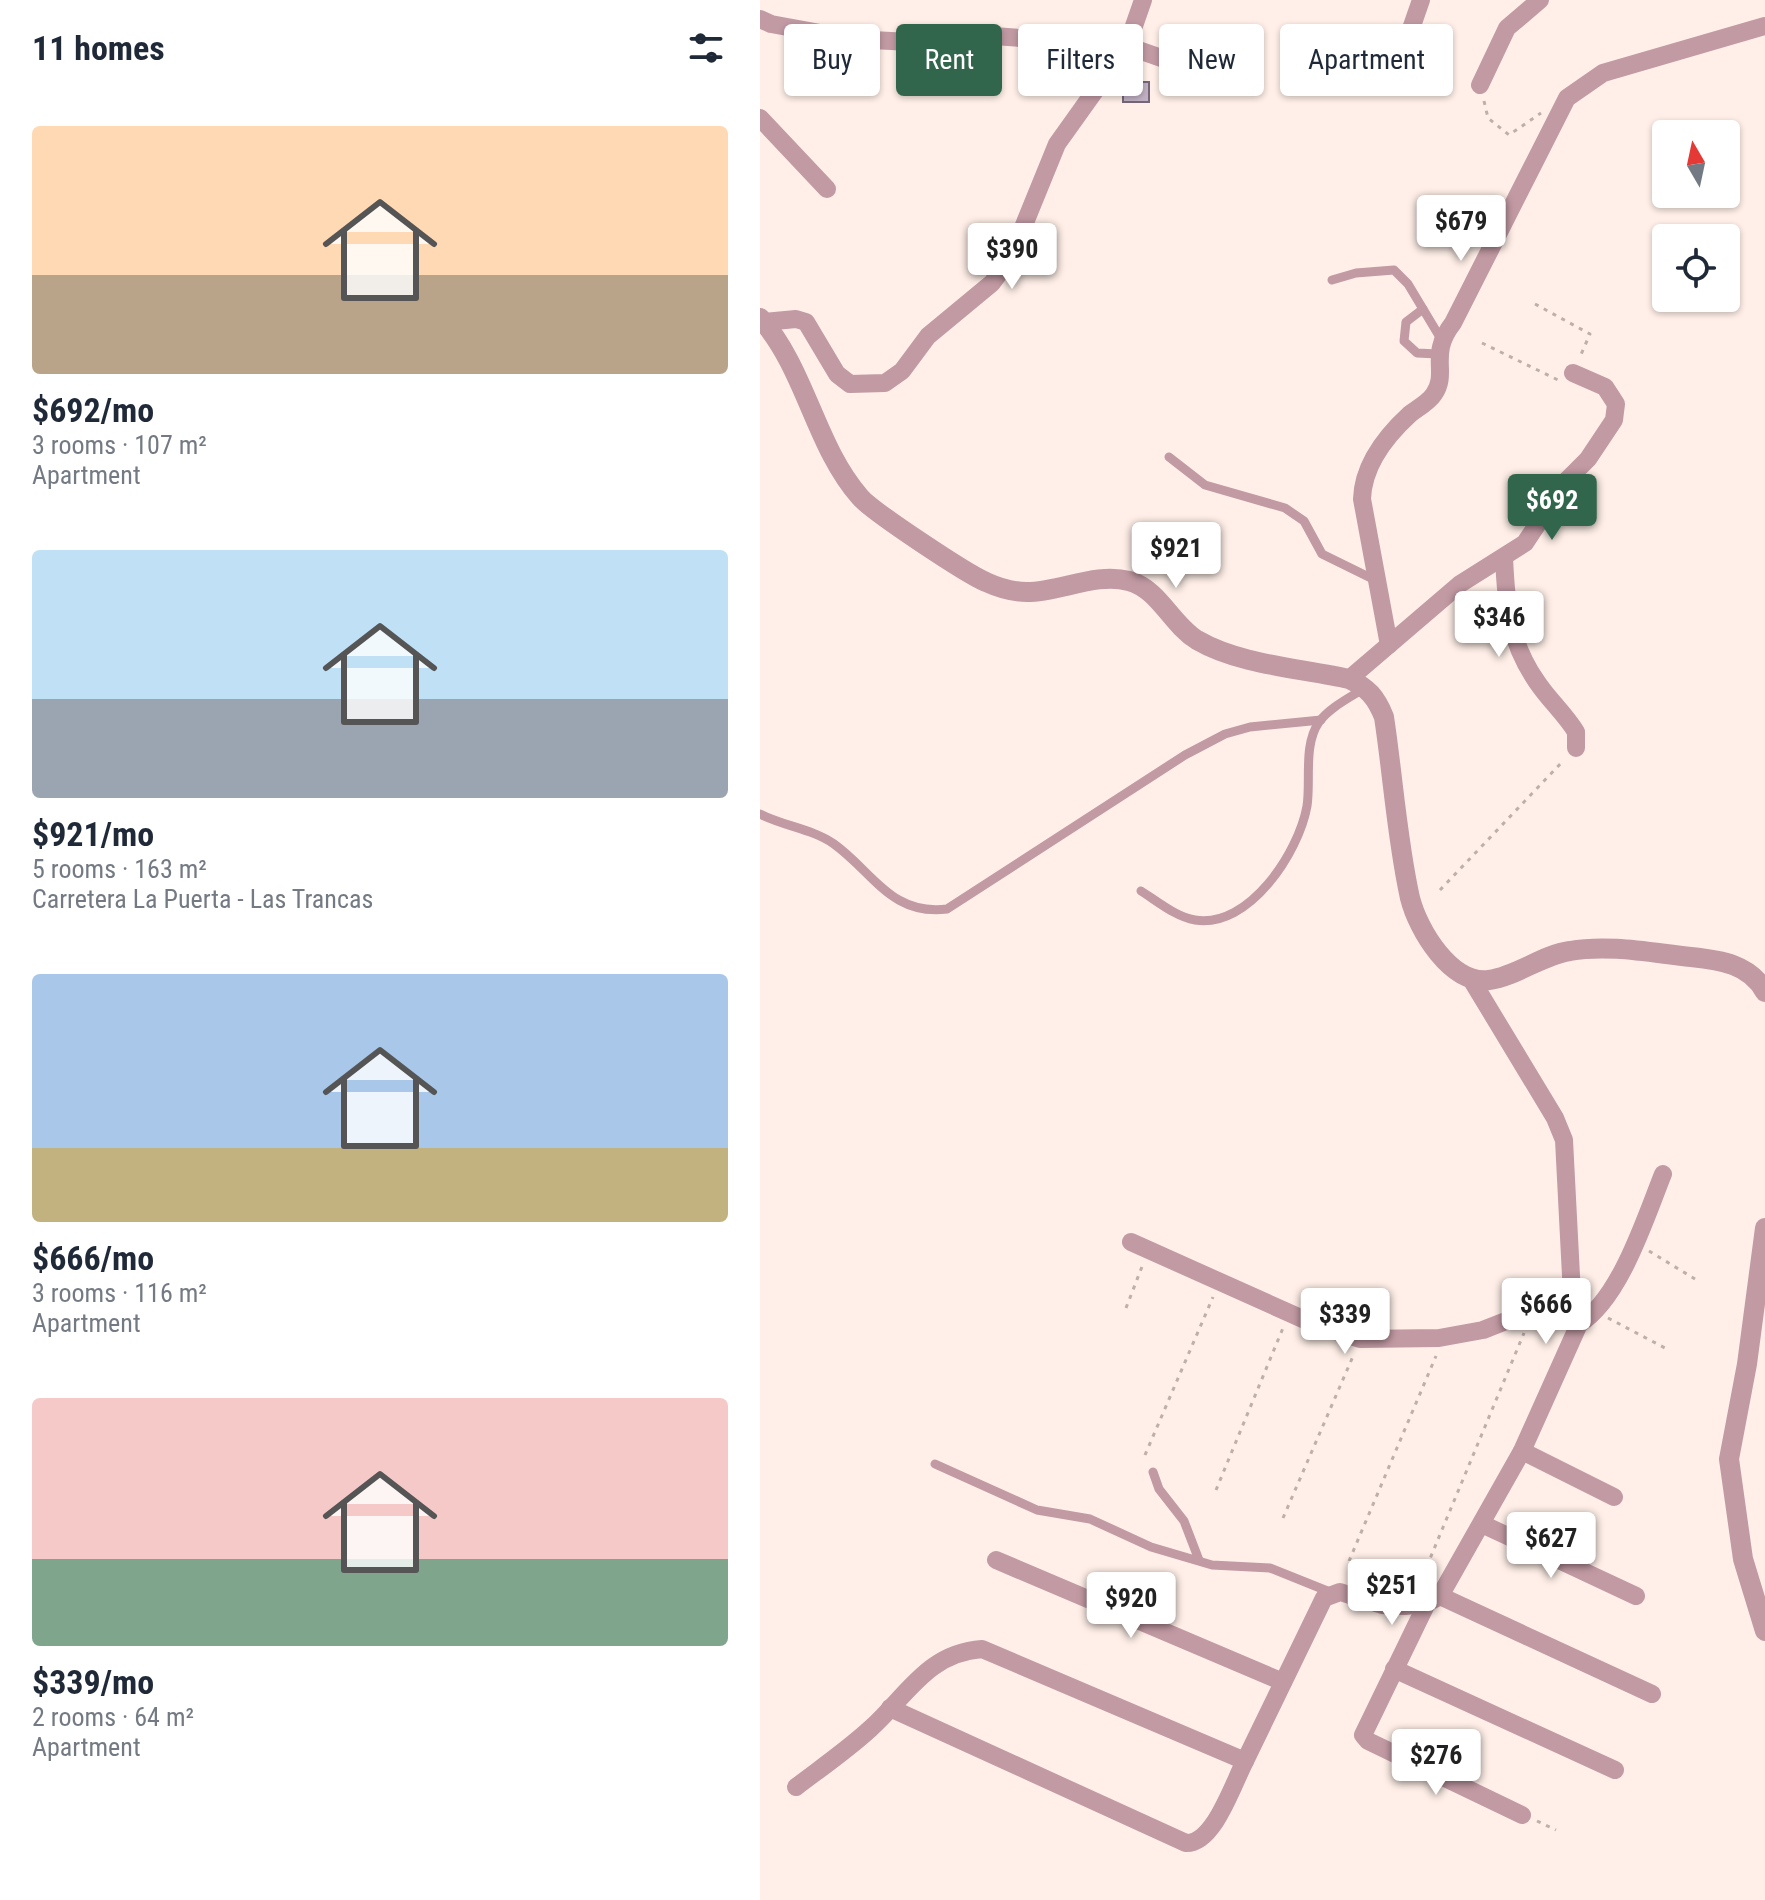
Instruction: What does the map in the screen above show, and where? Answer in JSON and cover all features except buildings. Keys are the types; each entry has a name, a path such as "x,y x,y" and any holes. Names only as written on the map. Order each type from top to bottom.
{"street":[{"path":"1135,24 1143,0"},
{"path":"1413,24 1421,0"},
{"path":"1480,85 1507,28 1540,0"},
{"path":"760,19 853,39 910,42 994,36 1018,38"},
{"path":"1389,645 1362,499 1363,481 1373,459 1408,416 1434,395 1439,383 1439,346 1567,98 1603,73 1765,26"},
{"path":"1091,96 1057,144 1011,257 992,283 928,336 902,371 885,383 850,384 837,374 806,322 796,319 762,320 796,376 843,474 862,500 983,581 1007,590 1029,592 1109,579 1129,581 1148,589 1181,630 1225,653 1358,683 1377,699 1384,717 1410,898 1416,916 1444,958 1471,979 1555,1118 1564,1140 1572,1295 1579,1324"},
{"path":"760,118 827,189"},
{"path":"1358,683 1389,645 1460,584 1525,543 1542,522 1566,481 1588,459 1614,420 1616,404 1612,393 1573,373"},
{"path":"1504,557 1507,615 1513,641 1537,683 1576,732 1576,748"},
{"path":"1471,979 1491,980 1567,951 1599,948 1721,960 1745,970 1765,992"},
{"path":"1522,1815 1365,1739 1365,1729 1394,1669 1434,1600 1484,1525 1522,1451 1579,1324 1597,1313 1636,1243 1663,1174"},
{"path":"1765,1228 1747,1364 1729,1459 1743,1559 1765,1631"},
{"path":"1140,1246 1289,1314 1360,1339 1444,1337 1483,1330 1572,1295"},
{"path":"1522,1451 1614,1497"},
{"path":"1484,1525 1636,1596"},
{"path":"996,1560 1283,1682"},
{"path":"890,1708 1186,1843 1195,1843 1209,1832 1324,1598 1331,1593 1340,1592 1382,1605 1434,1600 1652,1694"},
{"path":"796,1787 870,1729 947,1655 982,1649 1245,1761"},
{"path":"1394,1669 1615,1770"}],"lane":[{"path":"1332,280 1356,273 1394,270 1423,309 1439,346 1417,353 1404,341 1406,322 1423,309"},
{"path":"1169,457 1205,485 1285,508 1304,521 1322,554 1377,581"},
{"path":"1141,891 1195,920 1217,919 1254,901 1295,843 1307,806 1313,735 1321,720 1358,683"},
{"path":"760,814 833,844 884,892 925,912 947,909 1185,755 1225,734 1250,727 1321,720"},
{"path":"935,1464 1037,1510 1090,1519 1151,1547 1199,1560 1239,1568 1259,1565 1331,1593"},
{"path":"1153,1472 1159,1489 1184,1521 1199,1560"}],"path":[{"path":"1480,85 1488,118 1509,135 1542,112"},
{"path":"1482,343 1568,385 1590,334 1535,304"},
{"path":"1440,890 1576,748"},
{"path":"1636,1243 1695,1279"},
{"path":"1126,1308 1140,1246"},
{"path":"1145,1455 1219,1282"},
{"path":"1419,1585 1533,1311"},
{"path":"1597,1313 1665,1348"},
{"path":"1216,1490 1289,1314"},
{"path":"1349,1561 1444,1337"},
{"path":"1283,1518 1360,1339"},
{"path":"1522,1815 1556,1830"}]}
